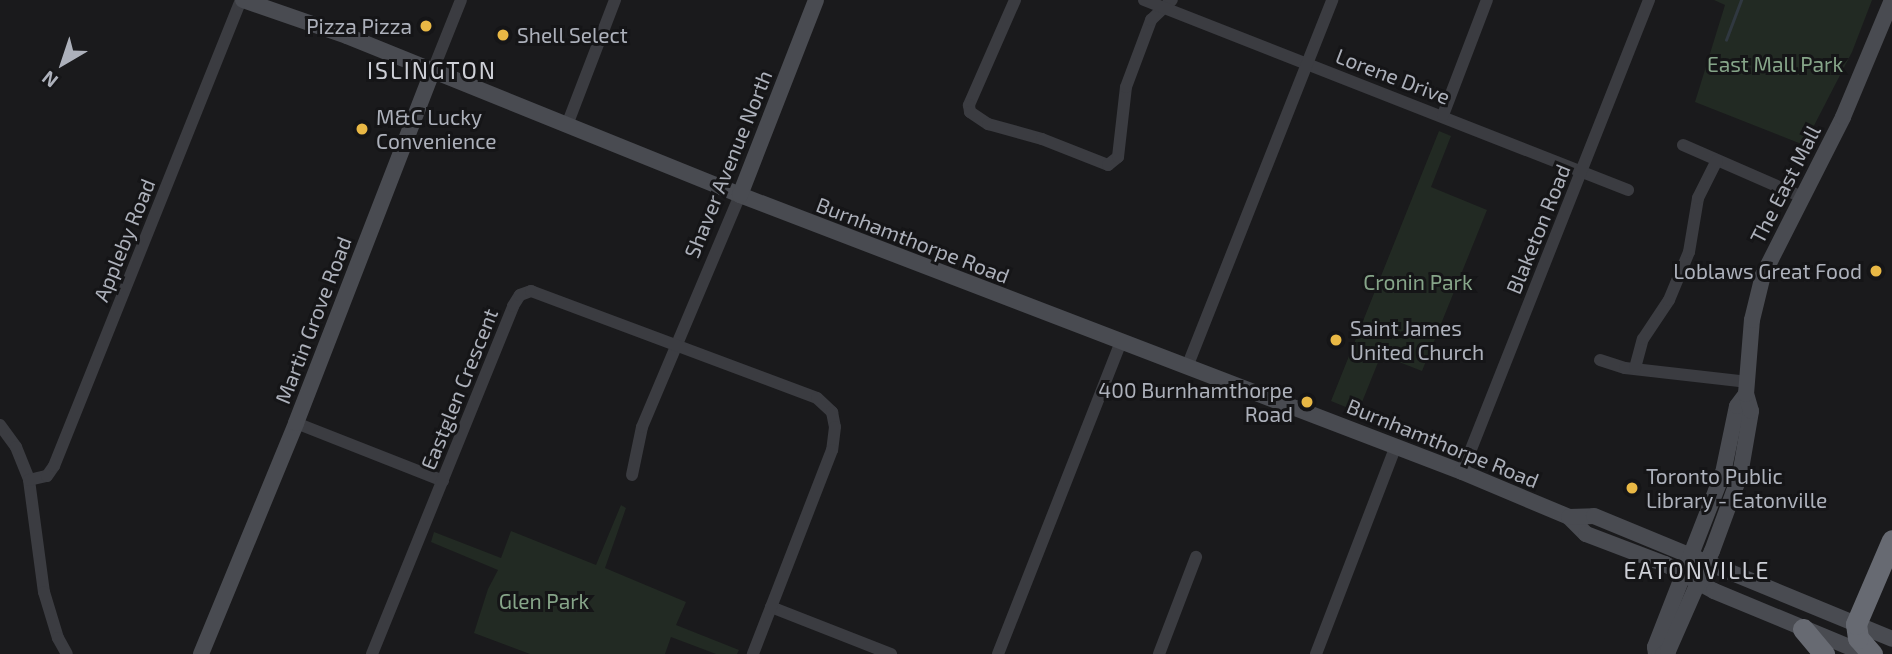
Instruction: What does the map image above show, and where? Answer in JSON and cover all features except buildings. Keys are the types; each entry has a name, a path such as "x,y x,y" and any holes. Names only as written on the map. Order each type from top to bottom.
{"highway":[{"path":"1872,654 1858,638 1856,624 1892,540"},
{"path":"1803,629 1824,654"}],"main road":[{"name":"Burnhamthorpe Road","path":"242,0 272,5 740,195 1462,472 1569,517 1586,534 1665,564 1690,579 1866,654"},
{"name":"Shaver Avenue North","path":"740,195 816,0"},
{"name":"The East Mall","path":"1656,654 1655,647 1690,579 1706,563 1740,475 1751,411 1747,388 1752,320 1760,284 1843,117 1892,0"},
{"name":"Martin Grove Road","path":"201,654 296,423 433,70"},
{"name":"The East Mall","path":"1663,654 1668,651 1690,579 1689,555 1723,473 1737,406 1747,388"},
{"name":"Burnhamthorpe Road","path":"1569,517 1594,516 1892,639"}],"street":[{"name":"Appleby Road","path":"29,480 47,477 54,467 242,0"},
{"name":"Martin Grove Road","path":"433,70 461,0"},
{"path":"567,125 615,0"},
{"path":"1015,0 970,101 970,112 988,124 1042,139 1108,165 1118,157 1129,77 1151,20 1169,4"},
{"name":"Lorene Drive","path":"1144,0 1169,4 1307,64 1443,115 1628,190"},
{"path":"1187,367 1332,0"},
{"path":"1443,115 1487,0"},
{"name":"Blaketon Road","path":"1462,472 1649,0"},
{"path":"1683,145 1802,197"},
{"path":"1635,368 1643,339 1669,300 1689,252 1698,198 1717,160"},
{"name":"Shaver Avenue North","path":"632,475 642,427 740,195"},
{"name":"Eastglen Crescent","path":"372,654 513,306 522,293 537,292 678,344"},
{"path":"998,654 1121,342"},
{"path":"678,344 817,398 832,412 835,427 832,450 753,654"},
{"path":"1600,360 1747,388"},
{"path":"296,423 443,481"},
{"path":"0,425 16,447 29,480 44,592 58,638 67,654"},
{"path":"1316,654 1396,446"},
{"path":"1159,654 1196,557"},
{"path":"771,607 891,654"}],"green space":[{"name":"East Mall Park","path":"1714,0 1872,0 1852,52 1804,145 1695,102 1725,5"},
{"name":"Cronin Park","path":"1439,131 1451,136 1431,187 1487,210 1422,371 1381,355 1358,412 1331,401"},
{"name":"Glen Park","path":"621,505 626,508 605,568 686,602 676,625 739,650 737,654 716,654 671,637 665,654 530,654 474,633 488,589 498,570 431,542 434,532 501,558 511,531 596,565"}],"waterway":[{"path":"1726,40 1741,0"}],"place":[{"name":"Pizza Pizza","path":"426,26"},
{"name":"Shell Select","path":"503,35"},
{"name":"M&C Lucky Convenience","path":"362,129"},
{"name":"Loblaws Great Food","path":"1876,271"},
{"name":"Saint James United Church","path":"1336,340"},
{"name":"400 Burnhamthorpe Road","path":"1307,402"},
{"name":"Toronto Public Library - Eatonville","path":"1632,488"}],"district":[{"name":"ISLINGTON","path":"432,70"},
{"name":"EATONVILLE","path":"1697,570"}]}
